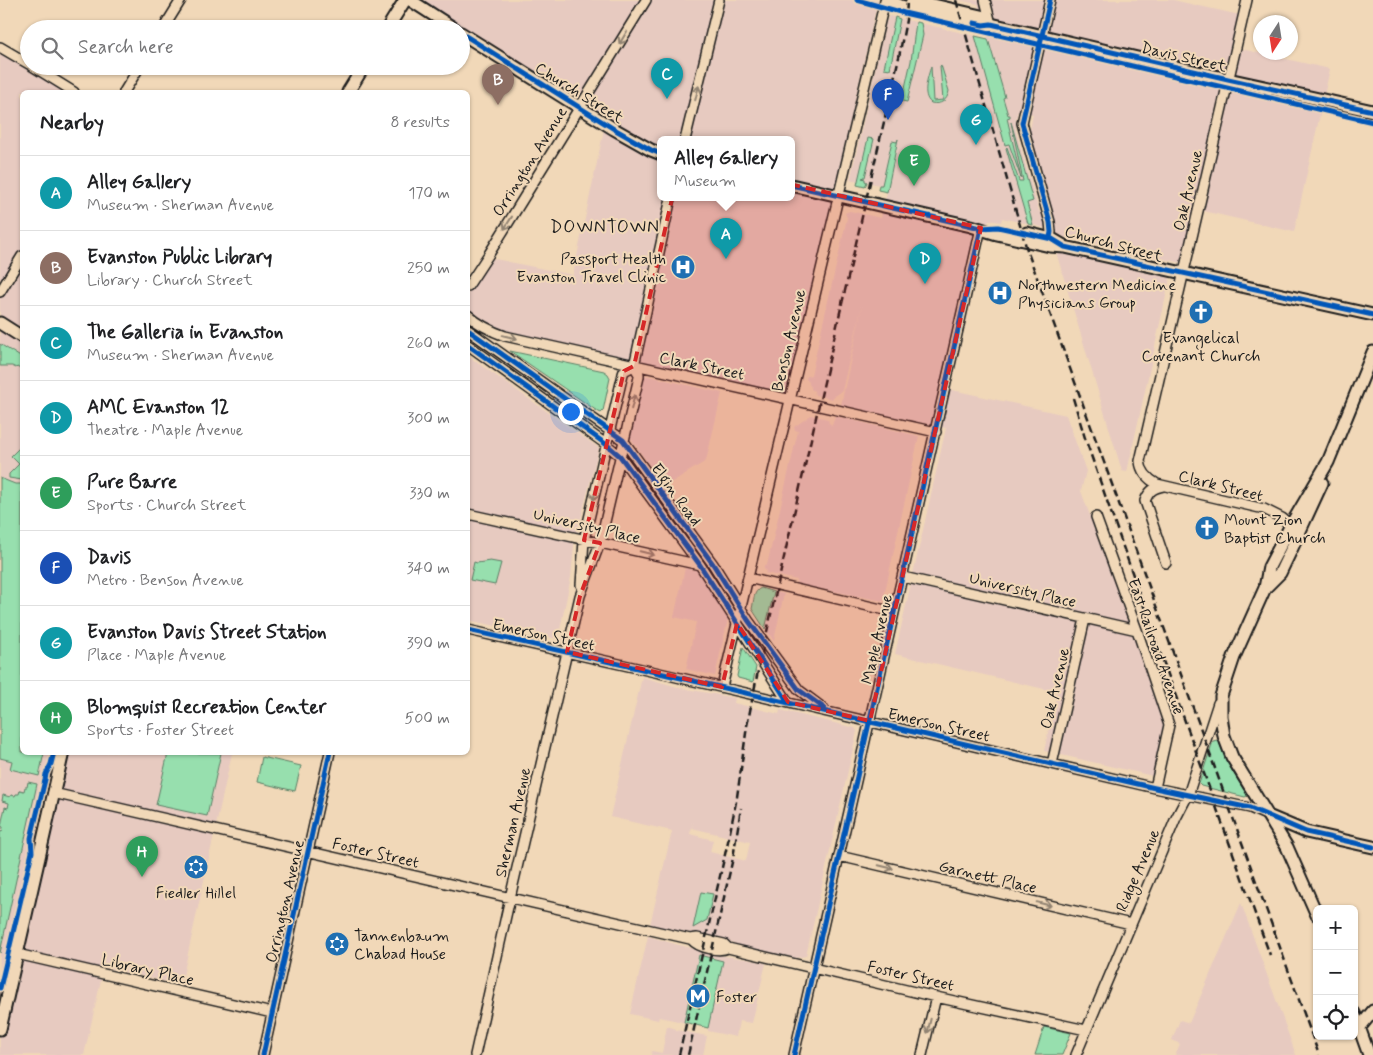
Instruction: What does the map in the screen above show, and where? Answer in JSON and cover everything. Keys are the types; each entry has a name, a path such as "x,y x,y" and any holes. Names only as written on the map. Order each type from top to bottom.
{"main road":[{"path":"393,20 405,0"},
{"path":"410,0 441,20"},
{"name":"Davis Street","path":"886,0 901,6 983,25 990,24 1228,80 1373,111"},
{"name":"Davis Street","path":"912,0 985,17 990,24"},
{"name":"Church Street","path":"470,39 580,108 657,152"},
{"path":"349,90 358,75"},
{"name":"Church Street","path":"795,186 981,228 997,234 1050,246 1065,247 1373,316"},
{"name":"Church Street","path":"981,228 998,227 1050,238 1065,247"},
{"path":"0,323 20,336"},
{"path":"1265,588 1280,573 1321,486 1328,462 1373,352"},
{"path":"1313,906 1287,847 1232,757 1224,736 1220,716 1221,696 1234,657 1265,588 1269,567 1328,462"},
{"path":"1291,525 1293,533 1292,548"},
{"path":"0,1029 62,755"},
{"name":"Emerson Street","path":"1268,816 1306,832 1373,847"},
{"path":"1360,1027 1373,1011"},
{"path":"1358,1022 1369,1055"}],"street":[{"path":"169,20 181,0"},
{"name":"Orrington Avenue","path":"470,283 646,0"},
{"path":"686,136 720,0"},
{"name":"Benson Avenue","path":"722,687 886,0"},
{"path":"985,0 990,24"},
{"path":"1050,0 1022,123 1050,222 1050,238"},
{"name":"Oak Avenue","path":"1145,474 1141,468 1140,461 1247,0"},
{"path":"0,47 20,59"},
{"path":"46,75 71,90"},
{"path":"125,90 134,75"},
{"name":"Sherman Avenue","path":"475,1055 580,596 600,543 639,377 634,366 670,201"},
{"name":"Maple Avenue","path":"794,1055 981,228"},
{"path":"0,292 20,259"},
{"name":"Clark Street","path":"470,317 485,328 505,336 936,432"},
{"name":"Elgin Road","path":"470,331 623,440 713,564 748,620 799,690 828,711"},
{"path":"616,361 628,356 639,341"},
{"name":"Elgin Road","path":"470,347 620,456 700,565 788,702"},
{"name":"Sherman Avenue","path":"580,596 584,540 624,371 634,366"},
{"name":"Clark Street","path":"1145,474 1150,480 1163,486 1264,509 1291,525"},
{"path":"1163,486 1154,488 1148,494 1145,501 1166,563"},
{"name":"University Place","path":"470,514 700,565"},
{"name":"East Railroad Avenue","path":"1096,517 1169,725 1155,788"},
{"name":"University Place","path":"902,577 1137,630"},
{"path":"748,578 894,612"},
{"name":"Oak Avenue","path":"1052,764 1085,618"},
{"name":"Emerson Street","path":"470,630 828,711 1155,788 1250,808 1268,816"},
{"name":"Ridge Avenue","path":"1076,1055 1176,818 1188,795 1221,696"},
{"name":"Orrington Avenue","path":"263,1055 329,755"},
{"name":"Foster Street","path":"53,794 692,940 697,938 724,944 728,948 1086,1030"},
{"name":"Garnett Place","path":"839,856 1131,924"},
{"name":"Library Place","path":"17,954 272,1013"},
{"path":"922,1055 936,997"}],"highlighted area":[{"path":"681,159 981,228 870,721 788,702 737,623 722,687 567,652 580,596 600,543 584,540 624,371 634,366"}],"shaded area":[{"path":"413,0 878,0 787,396 502,332 470,313 470,278 480,256 573,275 606,120 470,35 470,20 445,20"},
{"path":"958,0 1173,0 1244,16 1237,48 1253,52 1253,60 1290,60 1330,69 1294,232 1199,210 1187,264 1060,236 1057,233 1031,140 1030,130 1033,114 1018,111 1016,130 1039,211 1042,214 1046,228 1002,218 1001,222 989,220 948,389 1066,415 1086,471 1081,491 1165,722 1153,776 1044,751 1057,692 895,654 946,428 841,405 862,306 842,391 832,399 815,395 806,379 807,376 811,375 847,218 845,213 850,211 881,218 887,192 878,190 879,185 867,182 865,187 857,185 858,182 850,180 886,22 889,16 988,39 978,4"},
{"path":"0,53 20,65 20,75 36,75 61,90 20,90 20,755 232,755 181,985 104,967 84,1055 0,1055"},
{"path":"1056,252 1170,278 1127,472 1122,471"},
{"path":"470,357 599,448 574,545 571,577 558,639 470,620"},
{"path":"644,375 722,393 706,461 664,487 630,437"},
{"path":"811,415 828,419 832,425 835,416 919,436 883,601 796,584 797,580 765,573 764,566 767,565 798,431 794,427"},
{"path":"685,568 700,571 728,619 715,676 686,669 696,622 674,617"},
{"path":"763,589 784,594 774,641 757,617"},
{"path":"642,677 681,688 735,698 734,703 779,714 780,710 855,728 857,731 806,956 795,958 738,945 729,941 650,925 672,831 610,817","holes":["693,823 692,828 750,842 746,861 710,852 713,840 690,834"]},
{"path":"1241,903 1296,1055 1175,1055 1180,1044 1172,1040 1180,1020 1189,1023"},
{"path":"648,936 724,956 766,963 752,1023 739,1021 736,1037 669,1019 659,1017 658,1020 630,1014"},
{"path":"667,1026 676,1030 707,1036 703,1055 651,1055 652,1051 662,1053"}],"green space":[{"path":"895,17 900,19 890,69 884,68"},
{"path":"916,22 921,23 923,35 907,102 902,101 911,61"},
{"path":"975,36 988,39 1005,97 1003,98 1008,115 1010,115 1007,118 1021,178 1009,144 1005,145"},
{"path":"941,65 949,91 943,102 931,103 928,100 926,91 931,66 933,101 943,100"},
{"path":"1011,122 1033,201 1027,203 1033,225 1028,224 1006,148 1019,181 1023,181"},
{"path":"868,138 874,139 865,177 862,178 867,182 865,187 857,185"},
{"path":"898,139 887,192 878,190 879,185 882,185 892,141 897,142"},
{"path":"0,344 20,357 20,369 12,366 0,366"},
{"path":"510,351 604,371 610,378 603,411 601,413 597,411"},
{"path":"19,448 20,480 9,478 9,474 19,464 11,456"},
{"path":"0,478 20,484 20,755 44,755 39,776 10,769 12,761 0,758"},
{"path":"490,561 501,563 495,585 470,580 474,562"},
{"path":"761,588 774,592 765,629 752,609 755,594"},
{"path":"743,647 756,667 753,682 738,678 737,676"},
{"path":"1217,740 1247,796 1199,784 1213,741"},
{"path":"168,755 221,755 207,816 156,805"},
{"path":"262,757 301,766 295,791 257,782"},
{"path":"28,782 37,784 0,953 0,831 2,832 3,827 1,826 5,807 8,808 9,803 2,801 3,795 10,797 11,795 19,794 20,790 24,791"},
{"path":"701,892 713,894 707,920 693,928"},
{"path":"699,955 723,961 708,1028 684,1022"},
{"path":"1044,1027 1071,1033 1062,1055 1035,1055"}],"railway":[{"path":"679,1055 729,837 758,671 899,57 906,20 907,0"},
{"path":"956,0 1027,250 1319,1055"},
{"path":"1073,398 1085,438 1162,658 1270,955"},
{"path":"688,1055 733,858 741,808"}],"cycle path":[{"path":"857,0 904,13 1373,122"},
{"path":"1050,0 1022,123 1050,222 1050,238"},
{"path":"974,23 991,24 1373,111"},
{"path":"470,39 614,129 657,152"},
{"path":"795,186 981,228 998,227 1052,239 1065,247 1373,315"},
{"path":"794,1055 981,228"},
{"path":"470,331 623,440 713,564 748,620 799,690 824,708"},
{"path":"470,346 620,456 700,565 788,702"},
{"path":"470,630 1155,788 1250,808 1306,832 1373,847"},
{"path":"0,988 32,852 31,838 46,774 53,755"},
{"path":"263,1055 329,755"}],"place":[{"name":"The Galleria in Evanston","path":"667,99"},
{"name":"Evanston Public Library","path":"498,105"},
{"name":"Davis","path":"888,120"},
{"name":"Evanston Davis Street Station","path":"976,145"},
{"name":"Pure Barre","path":"914,186"},
{"name":"Alley Gallery","path":"726,259"},
{"name":"Passport Health Evanston Travel Clinic","path":"683,267"},
{"name":"AMC Evanston 12","path":"925,284"},
{"name":"Northwestern Medicine Physicians Group","path":"1000,293"},
{"name":"Evangelical Covenant Church","path":"1201,312"},
{"name":"Mount Zion Baptist Church","path":"1207,528"},
{"name":"Fiedler Hillel","path":"196,867"},
{"name":"Blomquist Recreation Center","path":"142,877"},
{"name":"Tannenbaum Chabad House","path":"337,944"},
{"name":"Foster","path":"698,996"}],"district":[{"name":"DOWNTOWN","path":"605,226"}]}
